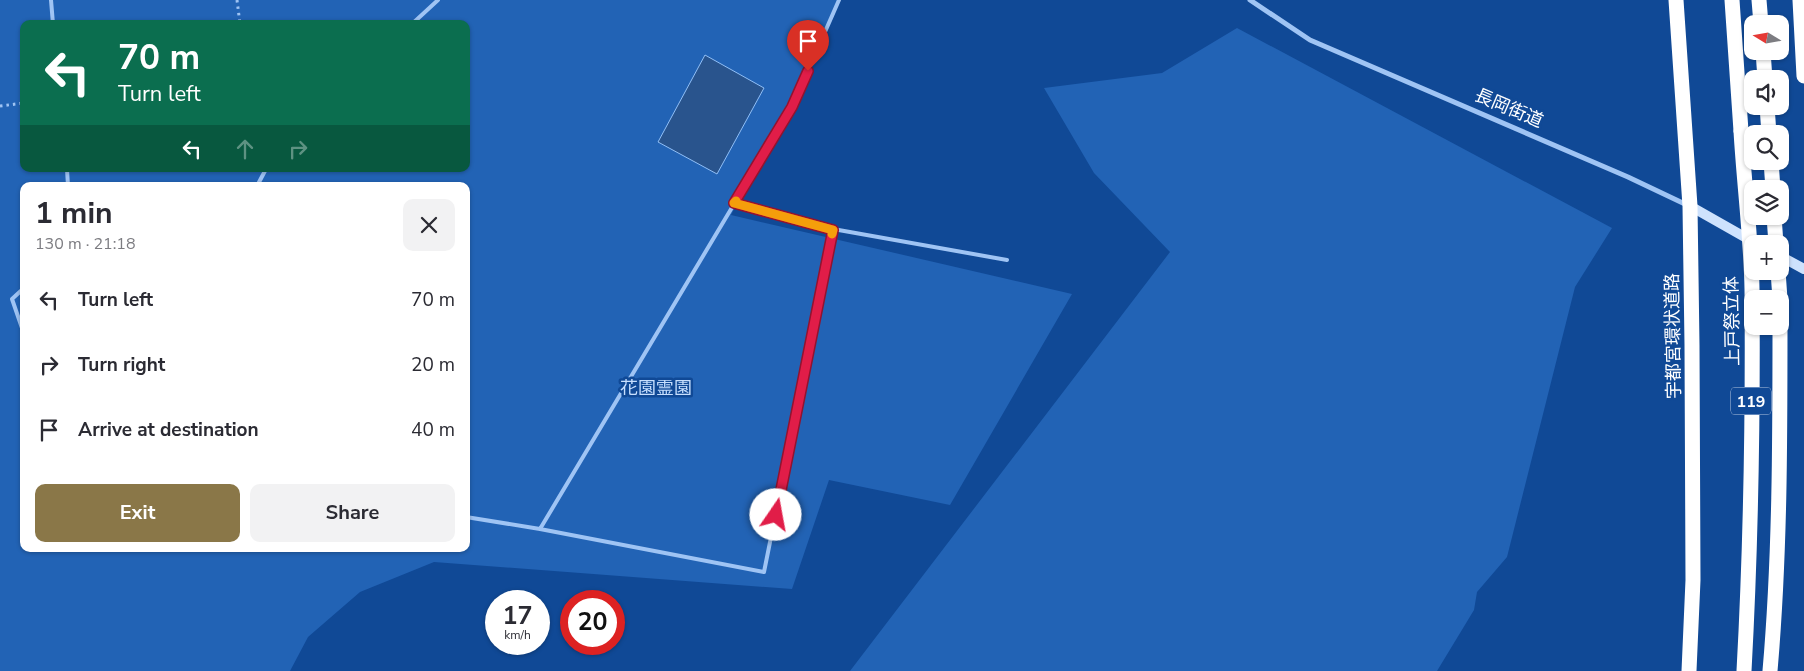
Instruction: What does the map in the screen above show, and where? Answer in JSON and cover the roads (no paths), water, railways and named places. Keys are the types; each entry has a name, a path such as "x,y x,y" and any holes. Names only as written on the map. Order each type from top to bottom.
{"highway":[{"name":"宇都宮環状道路","path":"1676,0 1690,206 1693,550 1689,671"},
{"name":"上戸祭立体","path":"1732,0 1752,287 1751,460 1744,671"},
{"path":"1759,0 1760,15"},
{"path":"1800,0 1804,76"},
{"name":"119","path":"1770,671 1776,600 1780,468 1780,335"}],"street":[{"name":"長岡街道","path":"1250,0 1310,40 1628,177 1690,206 1744,236"},
{"path":"1789,261 1804,269"}],"lane":[{"path":"51,0 53,20"},
{"path":"416,20 438,0"},
{"path":"540,529 792,107 839,0"},
{"path":"734,203 833,230 1007,260"},
{"path":"470,517 764,572 833,230"},
{"path":"20,292 12,299 20,322"}],"park label":[{"name":"花園霊園","path":"656,388"}]}
